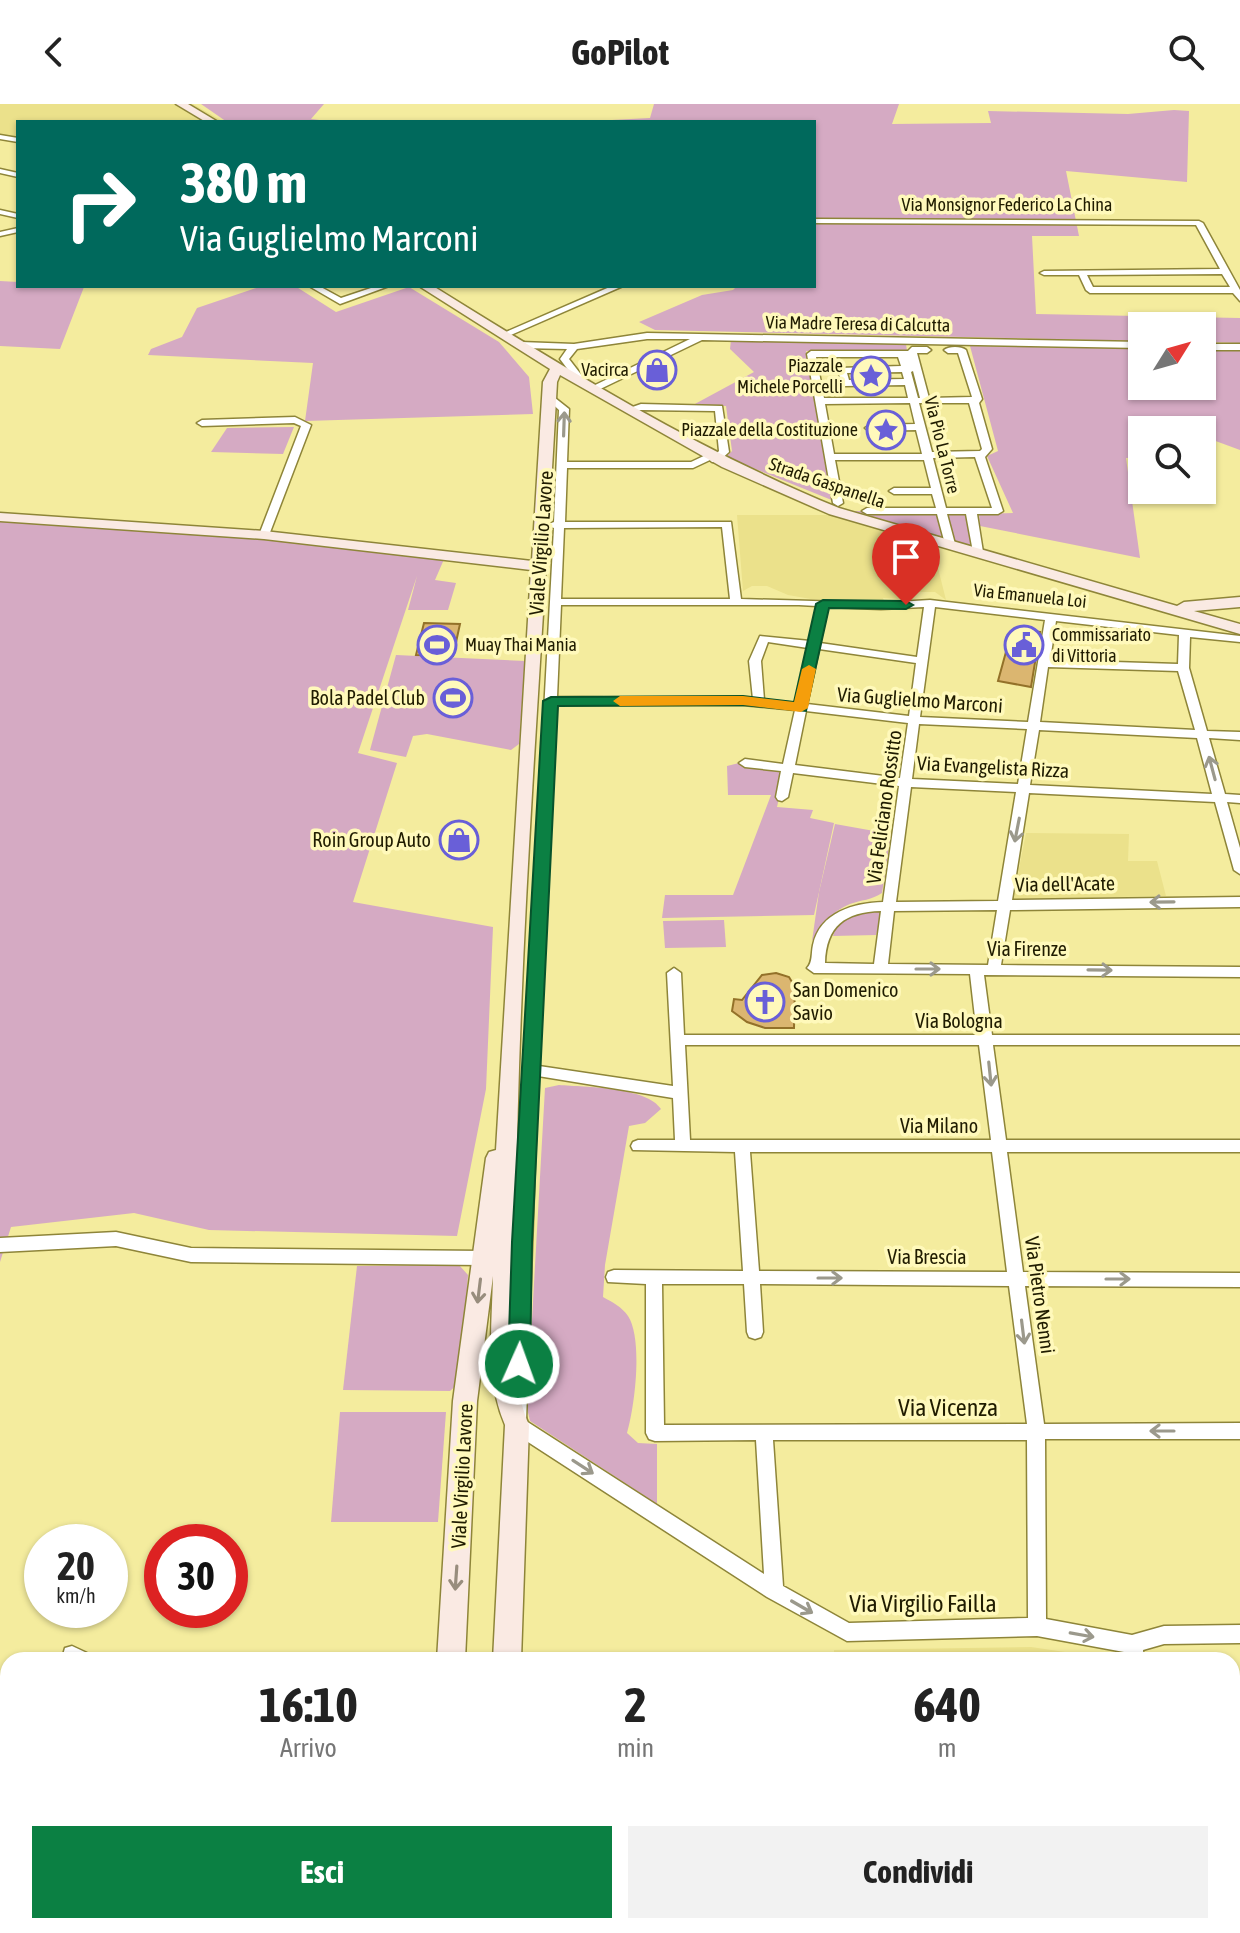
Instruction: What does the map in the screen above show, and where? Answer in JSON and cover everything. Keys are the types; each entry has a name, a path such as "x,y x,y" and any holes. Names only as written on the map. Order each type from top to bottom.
{"street":[{"path":"181,104 209,120"},
{"name":"Via Monsignor Federico La China","path":"816,221 1199,223 1225,270"},
{"path":"1082,272 1090,290 1238,294 1225,270"},
{"path":"1044,273 1240,271"},
{"path":"316,288 338,301 379,288"},
{"path":"428,288 557,371 564,387 587,385 702,337"},
{"path":"511,340 615,288"},
{"name":"Via Madre Teresa di Calcutta","path":"511,340 552,348 647,336 1128,345"},
{"name":"Strada Gaspanella","path":"511,340 557,371 587,385 712,458 834,511 1240,626"},
{"path":"517,1425 522,1242 557,602 551,525 562,465 564,409 557,371 574,347"},
{"path":"1216,347 1240,347"},
{"path":"540,357 545,350 552,348"},
{"path":"838,503 811,354 908,354 912,350 962,350 987,449 980,457 998,511 867,511"},
{"name":"Via Pio La Torre","path":"908,354 912,369 909,382 918,402 927,454 950,544"},
{"path":"909,382 845,383 842,370 912,369 918,402"},
{"name":"Viale Virgilio Lavore","path":"507,1652 517,1425 511,1411 503,1362 507,1103 539,566 551,525 557,371"},
{"path":"820,403 976,400"},
{"path":"562,465 693,465 724,452 719,408 641,407 629,410"},
{"path":"202,423 295,420 306,425 264,535"},
{"path":"870,428 921,427"},
{"path":"829,455 983,454"},
{"path":"894,491 936,491"},
{"path":"971,511 978,552"},
{"path":"0,517 264,535 539,566"},
{"path":"551,525 727,524 736,602"},
{"name":"Strada Gaspanella","path":"1150,601 1215,629 1240,626"},
{"name":"Via Emanuela Loi","path":"557,602 881,606 930,603 1185,632 1215,629 1240,639"},
{"path":"1180,608 1240,602"},
{"name":"Via Feliciano Rossitto","path":"880,969 930,603"},
{"path":"782,797 823,604"},
{"path":"994,969 1051,616"},
{"path":"1185,632 1183,668 1240,870"},
{"path":"759,703 755,661 764,638 923,661"},
{"path":"1044,663 1183,668"},
{"name":"Via Guglielmo Marconi","path":"531,714 550,708 759,703 916,720 1240,736"},
{"name":"Via Evangelista Rizza","path":"745,763 906,783 1240,799"},
{"name":"Via dell'Acate","path":"816,968 823,931 839,916 861,907 1240,902"},
{"name":"Via Firenze","path":"816,968 1240,972"},
{"name":"Via Pietro Nenni","path":"976,969 1036,1431 1037,1627"},
{"path":"674,973 683,1146"},
{"name":"Via Bologna","path":"678,1040 1240,1040"},
{"path":"532,1070 680,1093"},
{"name":"Viale Virgilio Lavore","path":"451,1652 465,1401 507,1103"},
{"name":"Via Milano","path":"638,1146 1240,1146"},
{"path":"742,1146 755,1332"},
{"path":"0,1245 116,1239 191,1255 483,1258"},
{"name":"Via Brescia","path":"614,1277 1240,1280"},
{"name":"Via Vicenza","path":"654,1277 655,1433 1240,1431"},
{"name":"Via Virgilio Failla","path":"517,1425 774,1591 847,1632 1037,1627 1133,1652 1164,1635 1240,1634"},
{"path":"764,1433 774,1591"}],"shaded area":[{"path":"0,104 193,104 221,120 16,120 16,138 0,134"},
{"path":"201,104 324,104 311,119 319,120 224,120"},
{"path":"654,104 899,104 892,124 991,123 988,111 1128,114 1189,111 1187,182 1066,171 1079,236 1032,236 1036,314 1128,316 1128,341 655,330 639,322 702,295 735,288 816,288 816,120 612,120 650,118"},
{"path":"0,281 16,282 16,288 84,288 60,349 0,346"},
{"path":"256,288 298,288 336,312 411,288 499,342 529,377 533,414 305,421 313,363 148,355 151,349 182,337 197,308"},
{"path":"1216,318 1240,318 1240,343 1216,342"},
{"path":"731,340 906,344 907,351 806,351 834,501 726,457 732,451 726,406 693,405 754,372 730,349"},
{"path":"970,346 1128,349 1128,400 1216,400 1216,350 1240,350 1240,450 1216,441 1216,416 1128,416 1128,504 1132,504 1140,558 980,526 979,514 1013,513 987,456 998,451"},
{"path":"294,427 283,454 211,452 227,428"},
{"path":"845,511 969,512 976,550"},
{"path":"737,515 833,515 932,544 946,600 935,592 912,592 900,599 883,598 884,601 811,599 788,595 767,586 752,586 743,591"},
{"path":"0,521 178,532 445,557 435,580 456,583 448,610 408,610 417,576 358,753 397,763 353,902 493,927 486,1089 457,1236 209,1230 134,1213 11,1227 0,1262"},
{"name":"Bola Padel Club","path":"396,655 525,661 519,744 511,750 427,734 413,736 406,757 370,750"},
{"path":"739,763 785,770 777,807 813,810 810,818 834,823 814,915 662,918 665,895 733,895 771,795 728,795 727,766"},
{"path":"835,824 891,834 882,893 838,910 812,941 819,892"},
{"path":"1026,833 1129,834 1128,861 1157,861 1166,896 1013,899"},
{"path":"872,908 882,912 876,935 833,936 837,924"},
{"path":"724,920 726,947 665,948 663,921"},
{"path":"559,1085 629,1092 643,1096 661,1109 645,1123 629,1126 605,1265 603,1297 623,1310 633,1327 636,1373 627,1433 638,1443 657,1444 657,1504 530,1421 527,1408 545,1088"},
{"path":"459,1265 468,1275 460,1382 450,1391 343,1390 357,1266"},
{"path":"340,1412 446,1412 438,1522 331,1522"},
{"path":"1031,1647 1065,1652 834,1652"}],"building":[{"name":"Muay Thai Mania","path":"424,623 460,624 453,656 416,655"},
{"path":"1012,630 1040,632 1031,687 998,681"},
{"name":"San Domenico Savio","path":"776,973 789,977 795,987 794,1028 765,1028 747,1022 732,1011 734,999 742,1000 762,975"}],"slow traffic":[{"path":"620,701 743,701 801,708 809,669"}],"place":[{"name":"Vacirca","path":"657,370"},
{"name":"Piazzale Michele Porcelli","path":"871,376"},
{"name":"Piazzale della Costituzione","path":"886,430"},
{"name":"Muay Thai Mania","path":"437,645"},
{"name":"Commissariato di Vittoria","path":"1024,645"},
{"name":"Bola Padel Club","path":"453,698"},
{"name":"Roin Group Auto","path":"459,840"},
{"name":"San Domenico Savio","path":"765,1002"}],"route":[{"path":"519,1364 522,1242 551,701 743,701 801,708 823,604 906,605"}]}
